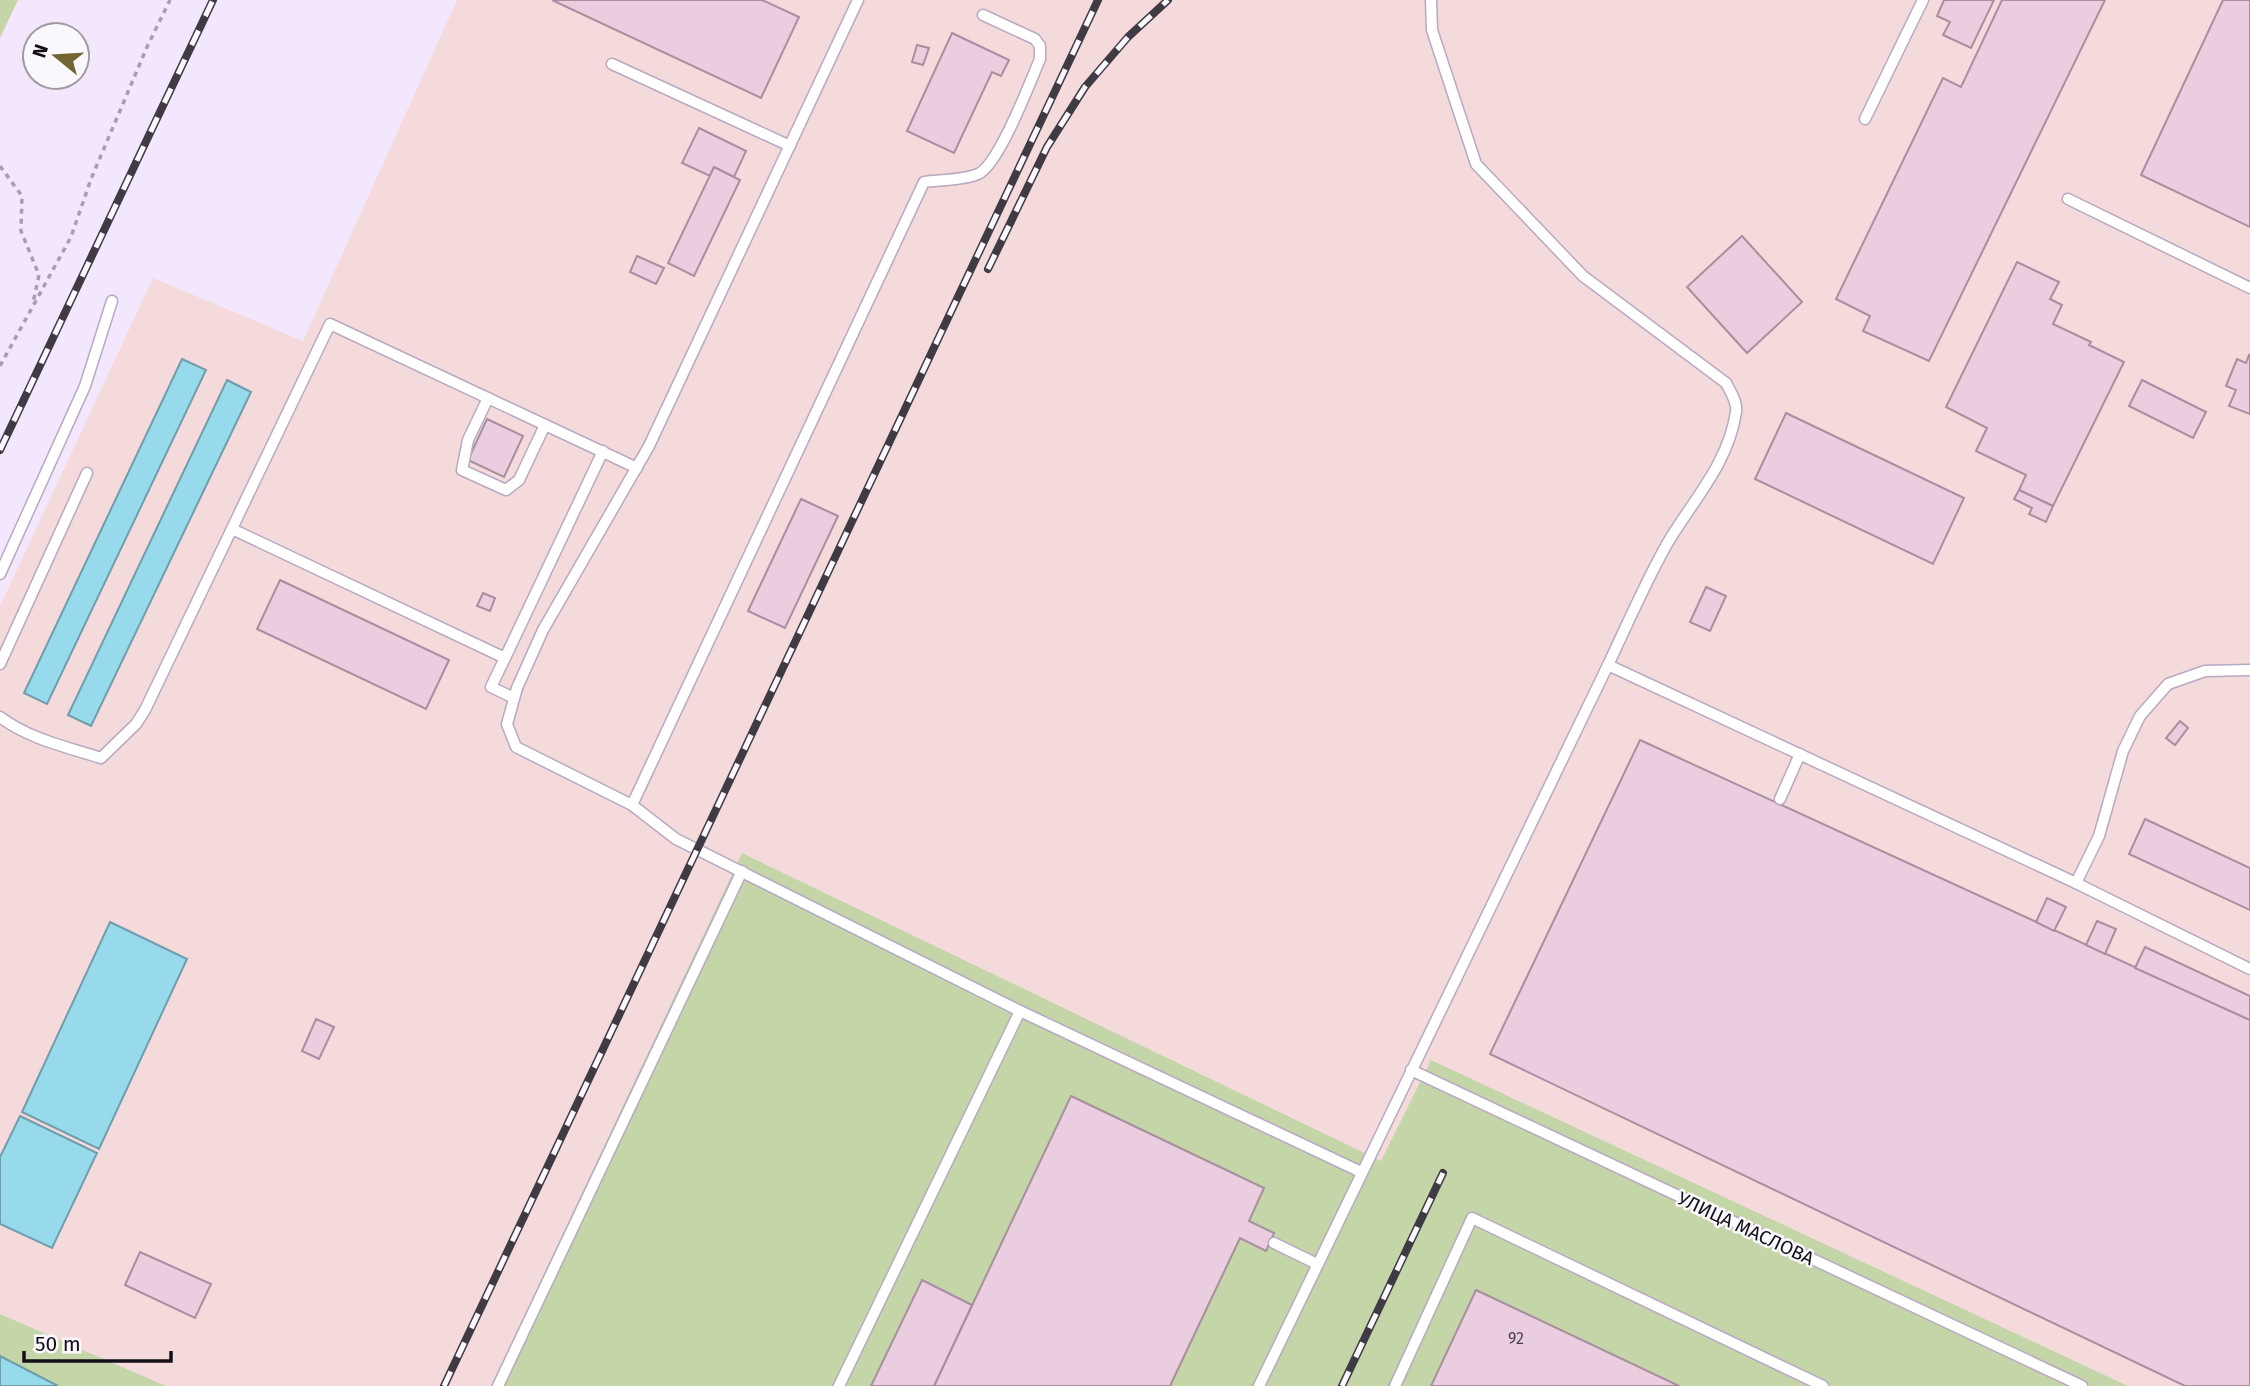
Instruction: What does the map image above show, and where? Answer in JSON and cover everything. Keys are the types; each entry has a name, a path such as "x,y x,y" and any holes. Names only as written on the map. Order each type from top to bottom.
{"lane":[{"path":"858,0 649,446 543,630 514,698 508,724 516,747 632,805 676,839 1020,1011 1361,1172"},
{"path":"1259,1386 1667,544 1704,491 1721,459 1737,409 1726,383 1583,276 1476,164 1432,30 1431,0"},
{"path":"1865,119 1923,0"},
{"path":"632,805 924,182 977,174 986,168 998,153 1040,59 1041,46 1035,38 984,16"},
{"path":"612,64 790,146"},
{"path":"2067,199 2250,288"},
{"path":"0,574 85,386 112,301"},
{"path":"0,718 32,736 101,758 136,724 331,324 637,468"},
{"path":"488,398 468,440 462,470 506,490 519,480 545,425"},
{"path":"514,698 491,687 603,452"},
{"path":"0,664 87,473"},
{"path":"232,528 505,658"},
{"path":"1608,665 2076,883 2250,969"},
{"path":"2076,883 2099,836 2123,751 2140,716 2168,684 2205,671 2250,670"},
{"path":"1780,799 1800,754"},
{"path":"498,1386 742,871"},
{"path":"839,1386 1020,1011"},
{"name":"УЛИЦА МАСЛОВА","path":"1411,1070 2082,1386"},
{"path":"1395,1386 1472,1218 1823,1386"},
{"path":"1274,1243 1317,1264"}],"path":[{"path":"0,366 71,237 90,179 170,0"},
{"path":"0,166 22,196 20,231 39,275 32,309"}],"shaded area":[{"path":"457,0 2250,0 2250,1386 2128,1386 1431,1061 1381,1162 742,853 491,1386 166,1386 0,1314 0,606 153,278 303,341"}],"green space":[{"path":"0,0 18,0 0,38"},
{"path":"742,853 1381,1161 1431,1060 2128,1386 491,1386"},
{"path":"0,1314 166,1386 0,1386"}],"water":[{"path":"182,359 206,370 47,704 24,693"},
{"path":"227,380 251,392 91,726 68,715"},
{"path":"110,922 187,959 99,1149 22,1112"},
{"path":"20,1116 97,1153 52,1248 0,1224 0,1157"},
{"path":"0,1356 58,1386 0,1386"}],"building":[{"path":"552,0 762,0 799,17 761,98"},
{"path":"1944,0 1994,0 1971,48 1943,35 1950,22 1937,16"},
{"path":"2002,0 2105,0 1929,361 1863,331 1870,316 1836,299 1943,78 1961,87"},
{"path":"2223,0 2250,0 2250,227 2141,175"},
{"path":"952,33 1009,60 1001,76 992,72 954,153 907,131"},
{"path":"917,45 929,48 923,65 912,62"},
{"path":"699,128 746,151 734,177 714,167 710,176 682,163"},
{"path":"714,167 740,180 694,276 668,263"},
{"path":"1742,236 1802,302 1747,353 1687,287"},
{"path":"637,256 664,268 656,284 630,272"},
{"path":"2017,262 2059,282 2050,299 2062,305 2053,324 2124,362 2053,506 2019,490 2026,475 1976,451 1987,428 1946,407"},
{"path":"2249,355 2250,414 2229,406 2236,390 2226,386 2237,359 2246,363"},
{"path":"2142,380 2206,412 2193,438 2129,406"},
{"path":"1786,413 1964,498 1933,564 1755,479"},
{"path":"487,419 523,436 504,477 468,460"},
{"path":"2019,490 2053,506 2046,522 2029,514 2032,508 2014,499"},
{"path":"801,499 838,516 785,628 748,611"},
{"path":"280,580 449,660 426,709 257,629"},
{"path":"1706,587 1726,596 1710,631 1690,622"},
{"path":"483,593 495,598 490,611 477,606"},
{"path":"2180,721 2188,728 2175,745 2166,738"},
{"path":"1640,740 2250,1020 2250,1386 2185,1386 1490,1054"},
{"path":"2145,819 2250,868 2250,910 2129,854"},
{"path":"2047,898 2066,907 2054,931 2036,922"},
{"path":"2097,921 2116,929 2105,954 2086,945"},
{"path":"2145,947 2250,996 2250,1020 2135,968"},
{"path":"316,1019 334,1027 319,1059 302,1051"},
{"path":"1071,1096 1264,1188 1249,1221 1274,1233 1266,1251 1240,1238 1170,1386 934,1386"},
{"path":"140,1252 211,1284 195,1318 125,1285"},
{"path":"922,1280 972,1305 934,1386 871,1386"},
{"path":"1476,1290 1679,1386 1431,1386"}],"railway":[{"path":"0,450 213,0"},
{"path":"444,1386 1098,0"},
{"path":"988,269 1047,147 1085,87 1128,37 1168,0"},
{"path":"1342,1386 1443,1173"}]}
